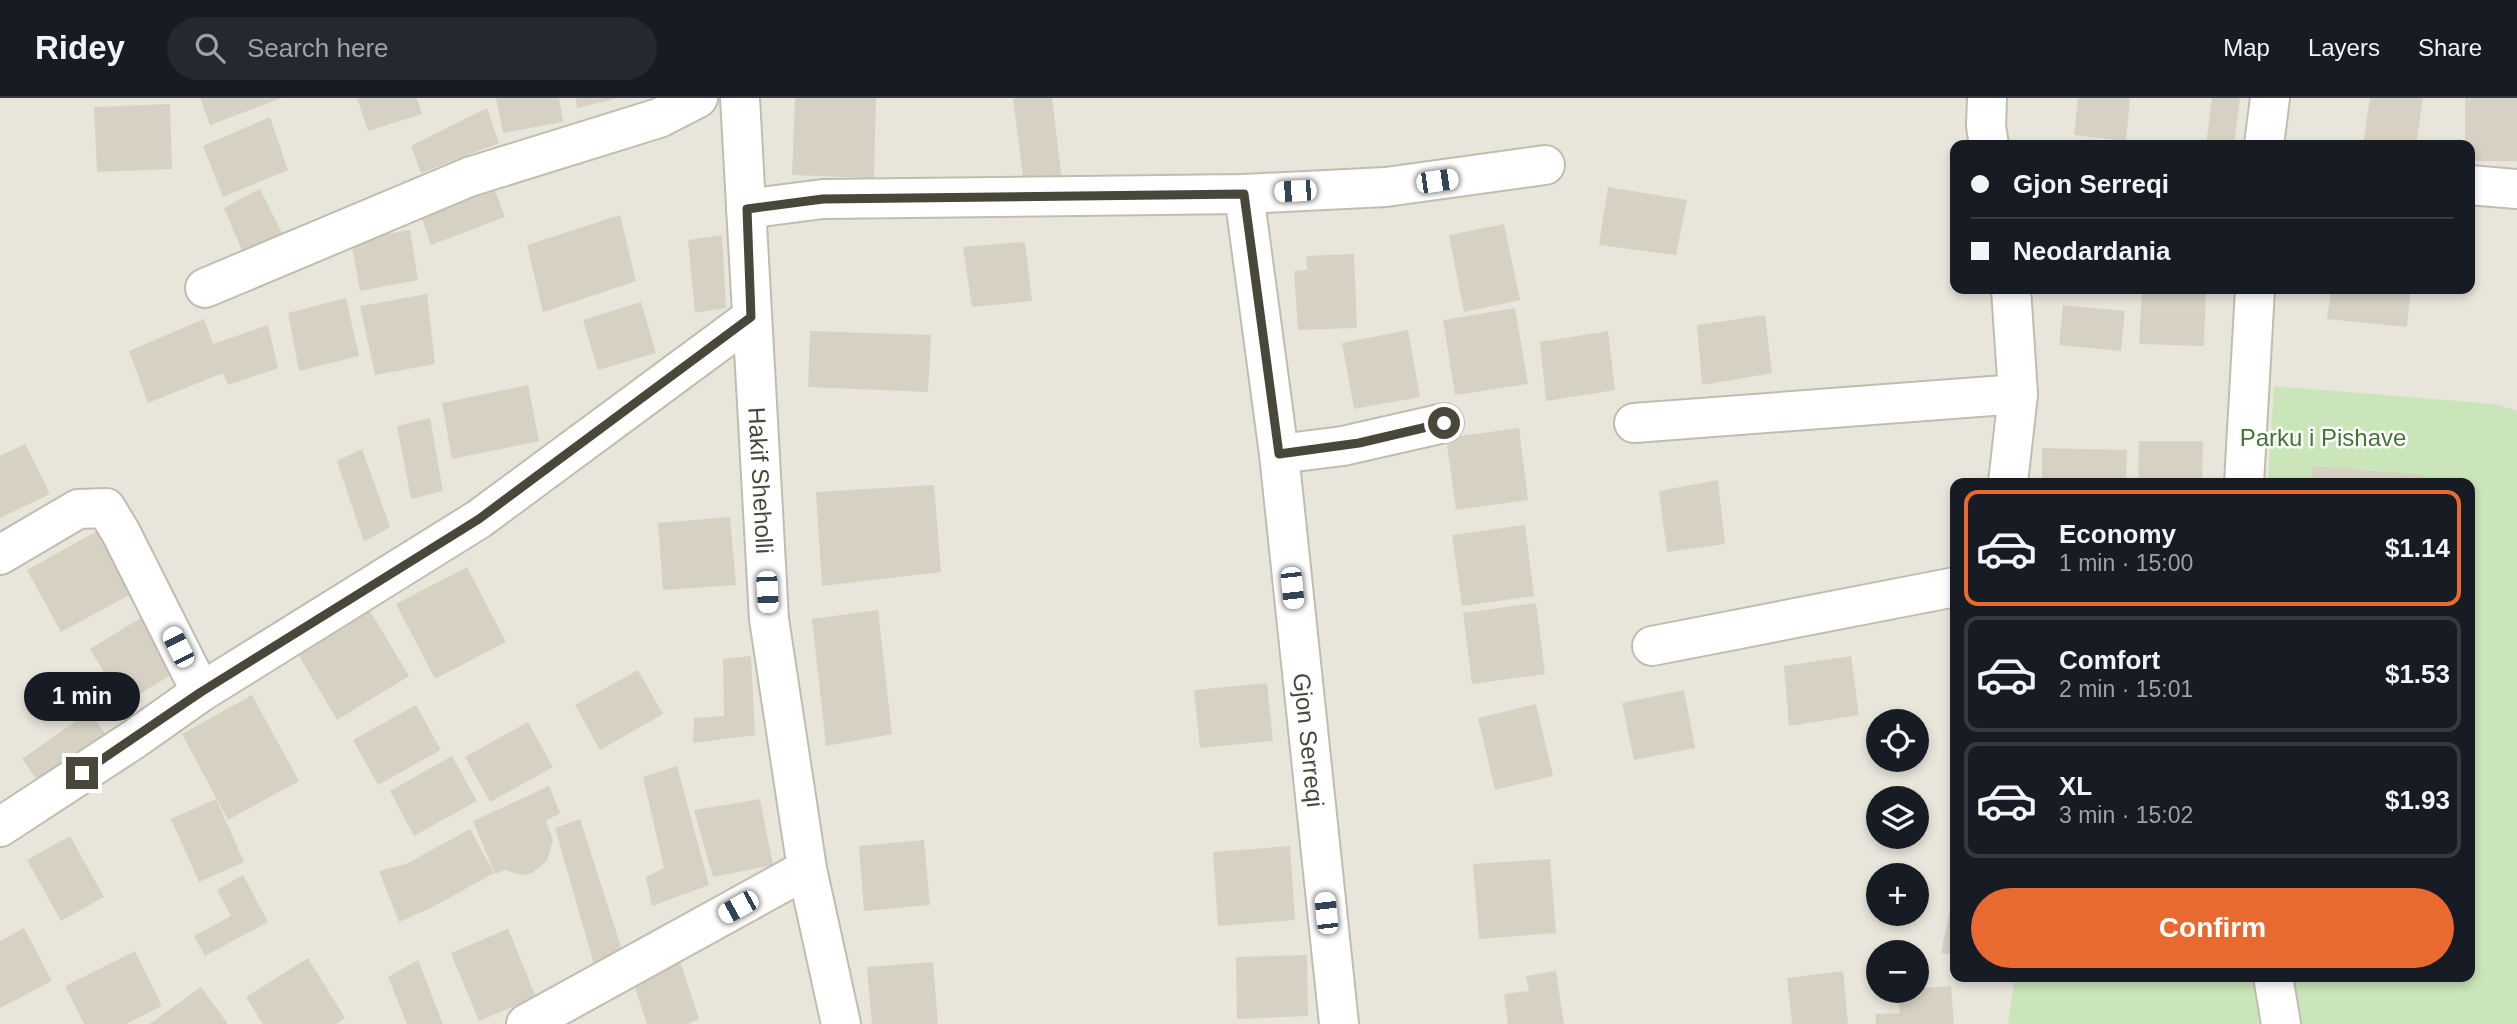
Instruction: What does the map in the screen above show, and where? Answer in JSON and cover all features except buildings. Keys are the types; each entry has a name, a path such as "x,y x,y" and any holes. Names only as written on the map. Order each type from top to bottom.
{"street":[{"path":"205,288 469,177 659,118 698,98"},
{"name":"Hakif Sheholli","path":"740,98 769,619 807,869 841,1024"},
{"path":"1987,98 1988,140"},
{"path":"2265,140 2270,98"},
{"path":"747,209 823,199 1244,194 1386,187 1545,165"},
{"path":"2475,186 2517,189"},
{"name":"Gjon Serreqi","path":"1244,194 1279,454 1339,1024"},
{"path":"2009,478 2018,394 2011,294"},
{"path":"2245,478 2255,294"},
{"path":"0,827 201,692 479,519 751,317"},
{"path":"1634,423 2018,394"},
{"path":"1279,454 1354,444 1444,423"},
{"path":"0,555 78,509 106,508 201,692"},
{"path":"1652,646 1950,588"},
{"path":"526,1024 807,869"},
{"path":"2274,982 2281,1024"}],"shaded area":[{"path":"0,98 2517,98 2517,1024 0,1024"}],"green space":[{"name":"Parku i Pishave","path":"2274,386 2496,404 2517,411 2517,1024 2008,1024 2014,982 2475,982 2475,478 2268,478"}],"route":[{"path":"82,773 201,692 479,519 751,317 747,209 823,199 1244,194 1279,454 1375,440 1444,423"}]}
